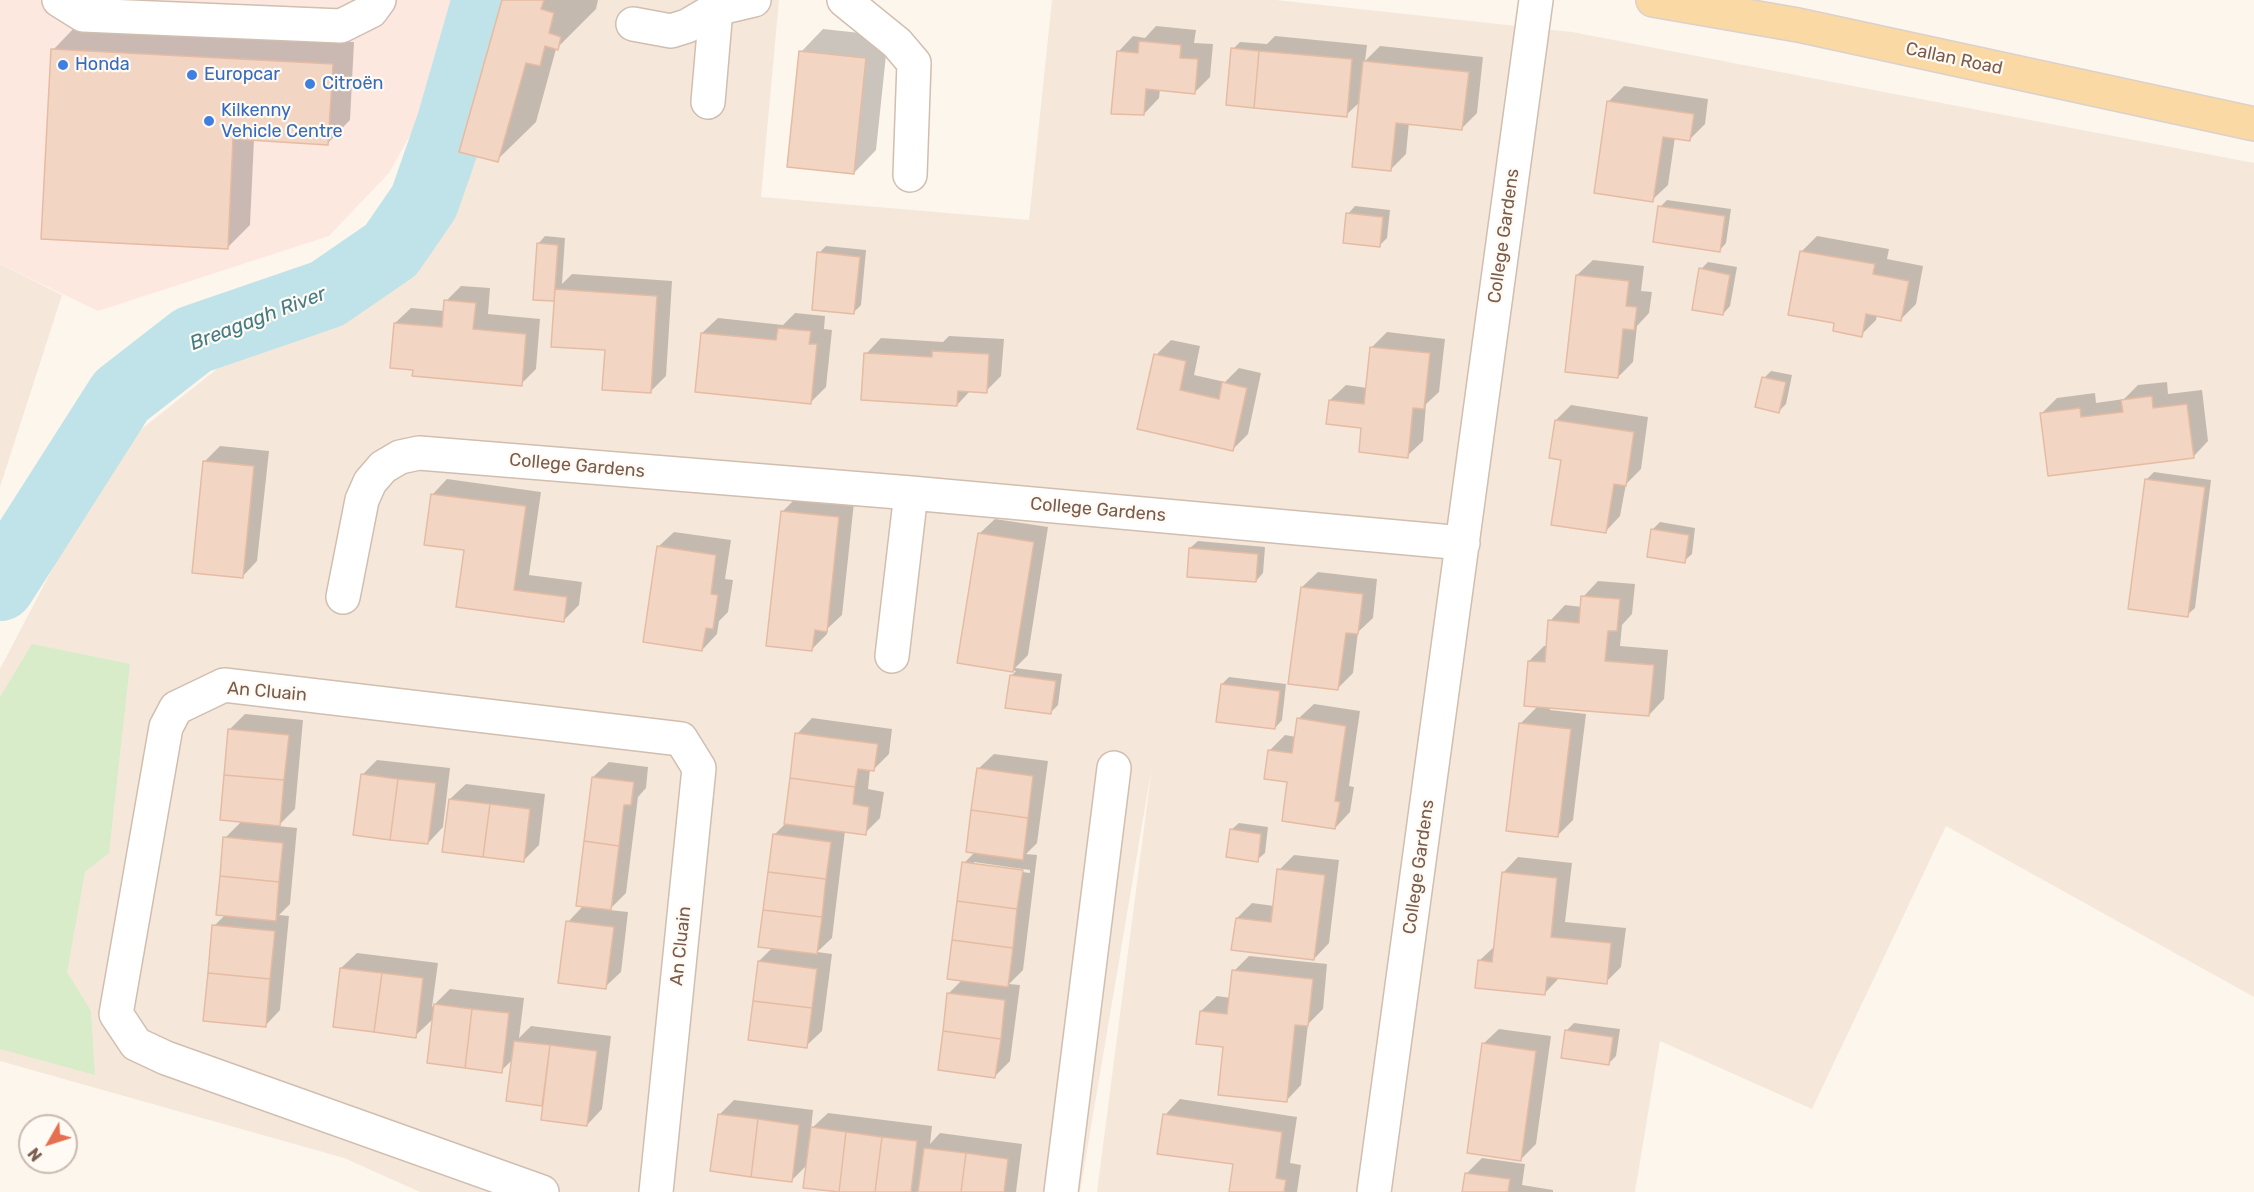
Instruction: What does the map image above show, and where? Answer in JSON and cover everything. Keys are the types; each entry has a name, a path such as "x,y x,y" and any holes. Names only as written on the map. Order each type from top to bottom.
{"main road":[{"name":"Callan Road","path":"1653,0 1798,25 2254,124"}],"street":[{"path":"59,0 83,15 341,26 371,11 379,0"},
{"path":"633,24 671,31 687,26 716,5 754,0"},
{"path":"844,0 897,43 914,63 910,175"},
{"name":"College Gardens","path":"1374,1192 1536,0"},
{"path":"708,102 716,5"},
{"name":"College Gardens","path":"343,597 362,500 370,482 383,467 391,462 400,457 419,453 911,493 1463,543"},
{"path":"892,656 911,493"},
{"name":"An Cluain","path":"542,1192 166,1058 136,1044 116,1014 165,727 176,708 224,685 681,739 699,768 656,1192"},
{"path":"1061,1192 1114,768"}],"shaded area":[{"name":"Kilkenny Vehicle Centre","path":"0,0 459,0 447,69 389,173 329,236 98,311 0,264"},
{"path":"496,0 779,0 761,197 1029,220 1052,0 1276,0 1572,32 2254,163 2254,997 1946,826 1812,1109 1660,1041 1635,1192 1097,1192 1152,766 1080,1192 420,1192 344,1158 0,1061 0,669 114,451 237,353 321,333 401,273 457,162"},
{"path":"0,264 62,295 0,487"}],"green space":[{"path":"32,644 130,664 109,853 85,872 67,972 91,1011 95,1075 0,1049 0,697"}],"building":[{"path":"502,0 544,0 541,9 554,13 549,33 561,37 558,50 545,46 540,66 526,63 498,162 459,152"},
{"path":"1139,41 1181,45 1180,58 1198,59 1195,94 1146,89 1144,115 1111,114 1117,51 1138,53"},
{"path":"1231,48 1259,51 1254,108 1226,105"},
{"path":"51,49 333,64 328,145 233,139 228,249 41,239"},
{"path":"799,51 866,58 854,174 787,167"},
{"path":"1259,51 1352,59 1347,117 1254,108"},
{"path":"1363,61 1469,72 1462,130 1396,123 1391,171 1352,167"},
{"path":"1607,101 1694,114 1690,141 1663,137 1653,202 1594,193"},
{"path":"1658,206 1725,216 1720,252 1653,242"},
{"path":"1346,213 1383,217 1380,247 1343,243"},
{"path":"537,243 558,245 554,301 533,300"},
{"path":"1800,251 1875,264 1873,274 1909,281 1901,321 1866,314 1862,337 1833,331 1834,323 1788,315"},
{"path":"817,252 860,257 854,314 812,310"},
{"path":"1699,268 1730,275 1723,315 1692,310"},
{"path":"1576,275 1629,281 1626,306 1637,307 1634,330 1623,329 1618,378 1565,372"},
{"path":"555,289 657,296 651,393 602,390 605,350 551,347"},
{"path":"444,300 476,303 473,329 526,334 522,386 412,376 413,370 390,368 394,323 442,327"},
{"path":"778,328 811,331 809,344 817,344 811,404 695,392 701,333 776,340"},
{"path":"1370,347 1430,353 1424,409 1413,408 1408,458 1359,452 1361,428 1326,424 1329,400 1364,404"},
{"path":"932,351 989,354 987,393 958,391 957,406 861,400 864,353 932,357"},
{"path":"1154,354 1186,361 1180,390 1219,399 1222,382 1247,388 1233,451 1137,429"},
{"path":"1762,377 1786,382 1779,413 1755,407"},
{"path":"2152,396 2153,408 2187,404 2194,458 2048,476 2040,413 2080,408 2081,417 2123,412 2121,400"},
{"path":"1555,420 1634,432 1626,486 1614,484 1606,533 1551,525 1561,460 1549,458"},
{"path":"203,461 254,466 243,578 192,573"},
{"path":"2145,479 2205,487 2188,617 2128,609"},
{"path":"431,494 526,506 514,590 567,597 564,622 456,607 464,550 424,545"},
{"path":"781,511 839,517 827,632 815,630 812,651 766,646"},
{"path":"1651,529 1689,535 1685,563 1647,557"},
{"path":"978,533 1034,542 1013,672 957,663"},
{"path":"657,546 716,555 711,594 718,595 713,629 706,628 702,651 643,642"},
{"path":"1189,548 1258,554 1256,582 1187,577"},
{"path":"1301,587 1363,594 1358,634 1346,633 1338,690 1288,684"},
{"path":"1581,596 1620,599 1617,631 1608,631 1605,661 1654,665 1649,716 1524,706 1528,661 1545,662 1548,620 1579,623"},
{"path":"1010,675 1056,681 1051,714 1005,708"},
{"path":"1221,684 1280,691 1275,729 1216,722"},
{"path":"1297,718 1346,726 1335,801 1340,802 1335,829 1282,821 1287,782 1264,779 1268,750 1292,753"},
{"path":"1519,723 1571,729 1558,837 1506,831"},
{"path":"228,729 289,735 284,780 224,775"},
{"path":"795,733 878,744 874,771 858,769 855,787 790,778"},
{"path":"977,768 1033,776 1028,818 971,810"},
{"path":"361,774 398,779 390,840 353,835"},
{"path":"224,775 284,780 280,826 220,820"},
{"path":"592,777 634,782 631,805 624,805 619,846 584,841"},
{"path":"790,778 855,787 853,804 869,807 866,835 784,824"},
{"path":"398,779 436,783 428,844 390,840"},
{"path":"449,799 490,804 483,857 442,852"},
{"path":"490,804 530,809 524,862 483,857"},
{"path":"971,810 1028,818 1023,860 966,852"},
{"path":"1230,829 1261,834 1258,862 1226,857"},
{"path":"773,834 831,842 826,879 768,872"},
{"path":"223,837 283,843 279,882 220,876"},
{"path":"584,841 619,846 611,910 576,906"},
{"path":"962,862 1023,870 1017,909 957,901"},
{"path":"1277,869 1325,875 1314,960 1231,950 1236,918 1271,922"},
{"path":"768,872 826,879 822,917 763,910"},
{"path":"1502,872 1557,878 1551,937 1611,943 1607,984 1547,977 1545,995 1475,988 1478,960 1492,962"},
{"path":"220,876 279,882 276,921 216,915"},
{"path":"957,901 1017,909 1013,948 952,940"},
{"path":"763,910 822,917 817,954 758,947"},
{"path":"566,921 614,927 606,989 558,983"},
{"path":"212,925 275,931 270,979 208,973"},
{"path":"952,940 1013,948 1008,987 947,979"},
{"path":"758,961 817,969 812,1008 753,1001"},
{"path":"340,968 382,973 374,1032 333,1027"},
{"path":"1232,970 1313,979 1308,1026 1295,1025 1287,1102 1218,1095 1223,1047 1196,1044 1200,1011 1227,1014"},
{"path":"208,973 270,979 266,1027 203,1021"},
{"path":"382,973 423,978 416,1038 374,1032"},
{"path":"947,993 1005,1000 1001,1039 943,1031"},
{"path":"753,1001 812,1008 807,1048 748,1040"},
{"path":"434,1004 472,1009 465,1068 427,1063"},
{"path":"472,1009 509,1013 502,1073 465,1068"},
{"path":"1565,1030 1613,1037 1609,1065 1561,1058"},
{"path":"943,1031 1001,1039 995,1078 938,1070"},
{"path":"514,1041 550,1045 542,1106 506,1101"},
{"path":"1482,1043 1536,1051 1521,1161 1467,1153"},
{"path":"550,1045 597,1051 587,1126 541,1120"},
{"path":"718,1114 758,1119 751,1177 710,1171"},
{"path":"1163,1114 1282,1132 1276,1178 1286,1180 1284,1192 1229,1192 1233,1164 1157,1154"},
{"path":"758,1119 799,1125 792,1182 751,1177"},
{"path":"811,1127 846,1132 839,1192 803,1188"},
{"path":"846,1132 882,1137 875,1192 839,1192"},
{"path":"882,1137 917,1141 911,1192 875,1192"},
{"path":"924,1148 966,1153 961,1192 918,1192"},
{"path":"966,1153 1008,1159 1004,1192 961,1192"},
{"path":"1465,1173 1510,1179 1508,1192 1462,1192"}],"waterway":[{"name":"Breagagh River","path":"0,586 121,396 193,340 327,294 391,250 424,202 452,122 487,0"}],"place":[{"name":"Honda","path":"63,65"},
{"name":"Europcar","path":"192,75"},
{"name":"Citroën","path":"310,84"},
{"name":"Kilkenny Vehicle Centre","path":"209,121"}]}
